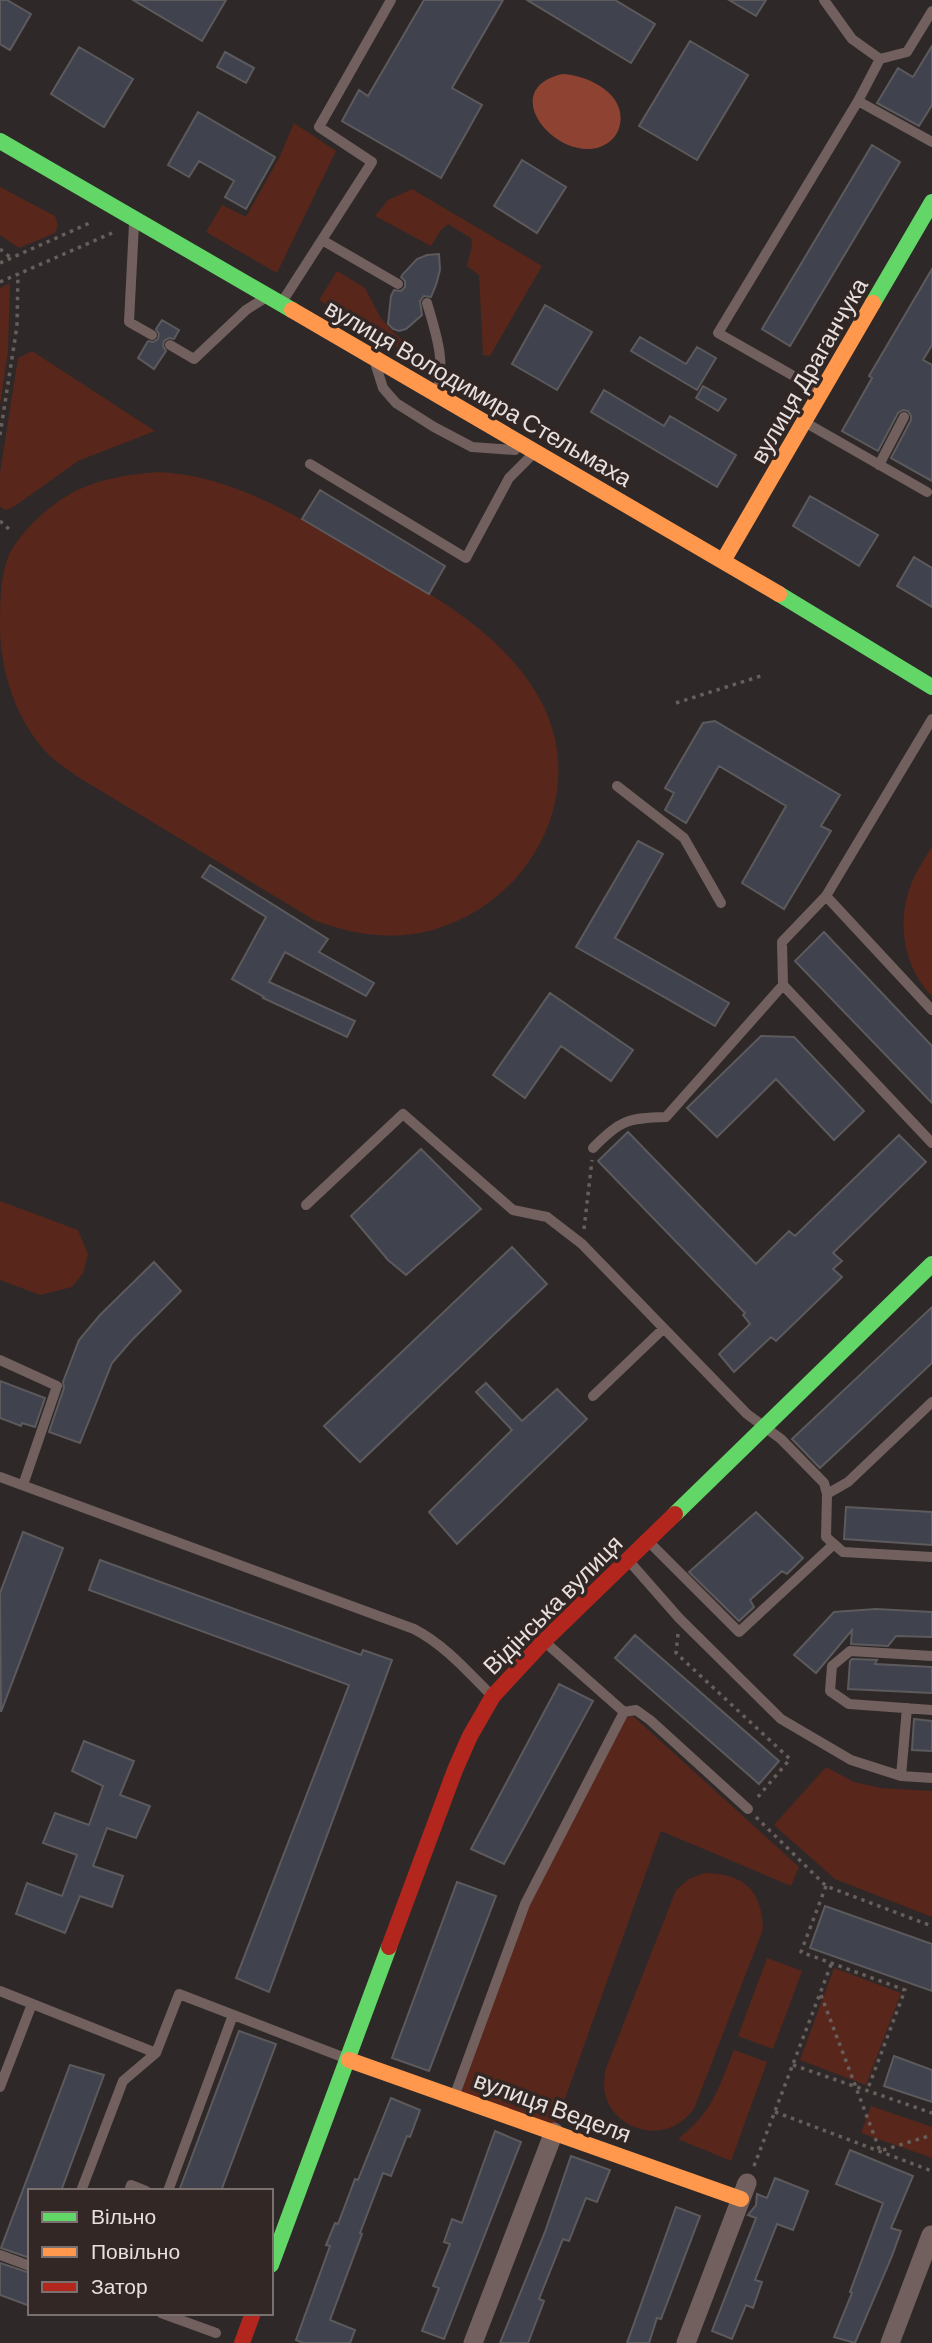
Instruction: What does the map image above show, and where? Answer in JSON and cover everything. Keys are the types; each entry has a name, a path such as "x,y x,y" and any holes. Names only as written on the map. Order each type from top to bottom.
{"main road":[{"name":"вулиця Володимира Стельмаха","path":"0,141 536,451 932,687"},
{"name":"вулиця Драганчука","path":"723,561 932,202"},
{"name":"Відінська вулиця","path":"273,2260 455,1770 470,1736 493,1696 627,1559 932,1264"},
{"name":"вулиця Веделя","path":"349,2060 554,2132 744,2191"},
{"path":"243,2343 252,2315"}],"street":[{"path":"473,2343 554,2132"},
{"path":"686,2343 744,2191"},
{"path":"890,2343 931,2234"}],"lane":[{"path":"170,345 194,359 246,310 276,299 322,240 372,162 318,127 391,0"},
{"path":"824,0 852,39 880,59"},
{"path":"822,392 718,333 858,101 880,59 907,52 932,11"},
{"path":"858,101 932,142"},
{"path":"134,220 129,322 152,335"},
{"path":"322,240 398,284"},
{"path":"427,303 441,354 442,377 436,393"},
{"path":"373,356 383,388 396,402 434,427 472,447 536,451"},
{"path":"879,465 904,417"},
{"path":"804,422 927,492"},
{"path":"310,464 466,558 509,478 536,451"},
{"path":"932,719 826,896 782,942 783,985 932,1143"},
{"path":"617,786 684,838 721,903"},
{"path":"826,896 932,1010"},
{"path":"593,1148 612,1128 633,1118 666,1117 783,985"},
{"path":"306,1205 402,1114 513,1210 547,1217 582,1244 747,1413 765,1426 824,1483 827,1494 826,1537 843,1552 932,1558"},
{"path":"593,1396 663,1329"},
{"path":"0,1360 57,1386 23,1485"},
{"path":"827,1494 848,1482 932,1402"},
{"path":"0,1477 414,1629 445,1649 493,1696"},
{"path":"648,1540 739,1632 834,1544"},
{"path":"627,1559 680,1618 781,1719 851,1760 901,1776 932,1778"},
{"path":"544,1641 624,1712"},
{"path":"932,1656 850,1651 832,1666 830,1691 849,1704 932,1710"},
{"path":"901,1776 907,1708"},
{"path":"624,1712 636,1710 650,1720 748,1809"},
{"path":"454,2097 525,1904 624,1712"},
{"path":"0,1992 156,2053"},
{"path":"82,2189 123,2081 156,2053 180,1994 349,2060"},
{"path":"0,2087 32,2004"},
{"path":"169,2189 233,2015"},
{"path":"0,2255 28,2265"},
{"path":"166,2315 216,2333"}],"path":[{"path":"0,263 92,222"},
{"path":"0,282 112,233"},
{"path":"0,249 11,258"},
{"path":"0,435 17,326 18,274"},
{"path":"0,521 11,531"},
{"path":"676,703 764,675"},
{"path":"582,1244 593,1148"},
{"path":"680,1618 676,1653 790,1759 748,1809 826,1885 932,1926"},
{"path":"826,1885 802,1952 905,1990 867,2091"},
{"path":"744,2191 832,1962"},
{"path":"820,1993 880,2151"},
{"path":"793,2065 932,2113"},
{"path":"775,2112 932,2171"},
{"path":"880,2151 932,2135"}],"shaded area":[{"path":"562,74 593,82 617,103 620,124 611,141 600,147 583,149 566,144 551,135 540,122 533,108 534,94 543,82"},
{"path":"294,123 336,151 277,273 206,232 222,205 246,217 280,156"},
{"path":"0,187 55,216 58,225 55,233 19,248 0,235"},
{"path":"412,189 542,266 490,356 483,355 479,275 467,266 472,246 471,238 448,224 431,246 375,216 388,200"},
{"path":"337,271 365,288 380,317 393,332 429,362 427,366 319,300"},
{"path":"10,283 8,351 0,406 0,288"},
{"path":"32,351 155,431 78,461 6,510 0,507 0,473 18,358"},
{"path":"159,472 212,481 284,510 453,609 498,646 518,667 535,691 552,727 558,764 556,800 544,834 526,866 500,894 469,915 433,930 418,933 373,935 329,925 314,920 78,777 52,757 37,741 19,711 3,660 0,600 8,557 33,523 75,491 123,476"},
{"path":"932,846 932,996 922,985 909,958 905,944 904,914 911,885"},
{"path":"0,1201 78,1230 88,1254 83,1273 72,1287 40,1295 0,1280"},
{"path":"633,1716 799,1867 791,1886 661,1831 554,2129 459,2096 529,1906 626,1718"},
{"path":"826,1767 854,1782 881,1788 932,1791 932,1917 835,1879 774,1825"},
{"path":"704,1873 730,1877 748,1886 759,1904 763,1929 694,2109 685,2119 664,2130 642,2129 622,2120 609,2104 604,2090 605,2071 676,1890 689,1879"},
{"path":"767,1958 802,1971 773,2049 738,2036"},
{"path":"834,1968 901,1993 866,2085 800,2060"},
{"path":"734,2050 767,2062 731,2161 678,2139 707,2109"},
{"path":"871,2106 932,2127 932,2158 861,2133"}],"building":[{"path":"0,0 7,0 31,14 10,50 0,44"},
{"path":"133,0 226,0 202,41"},
{"path":"424,0 503,0 452,88 482,105 441,178 342,121 359,90 368,96"},
{"path":"527,0 615,0 655,24 631,63"},
{"path":"729,0 766,0 756,16"},
{"path":"690,41 748,75 697,160 639,126"},
{"path":"932,46 932,105 919,126 877,103 898,68 913,77"},
{"path":"79,47 133,79 104,127 51,94"},
{"path":"225,52 254,68 246,83 217,67"},
{"path":"198,112 275,157 246,209 225,197 234,181 199,161 189,177 168,165"},
{"path":"872,145 900,162 790,346 762,329"},
{"path":"522,160 566,187 537,233 494,206"},
{"path":"439,254 440,270 436,285 431,297 424,296 420,301 422,315 406,329 393,329 388,324 391,296 394,290 401,291 405,287 405,281 401,277 417,259"},
{"path":"932,269 932,345 923,360 932,365 932,481 891,458 911,420 908,411 898,413 878,451 842,431 872,378 869,376"},
{"path":"545,305 592,332 557,390 512,364"},
{"path":"162,320 179,330 174,339 164,341 166,351 154,369 138,358 148,341 158,339 156,329"},
{"path":"640,337 686,364 697,347 716,358 697,390 631,351"},
{"path":"703,386 726,399 718,411 696,398"},
{"path":"604,390 664,426 670,416 736,455 717,487 591,412"},
{"path":"320,490 445,566 429,594 302,519"},
{"path":"810,496 878,535 859,566 793,526"},
{"path":"914,557 932,568 932,607 897,586"},
{"path":"715,721 840,795 821,826 831,831 784,909 742,883 786,806 719,766 686,823 665,810 674,793 665,788 703,723"},
{"path":"638,841 663,854 615,938 729,1003 715,1026 576,947"},
{"path":"210,865 328,939 319,952 374,983 366,996 285,952 269,982 355,1021 347,1037 263,998 232,979 266,917 202,877"},
{"path":"824,932 932,1046 932,1103 795,961"},
{"path":"550,993 633,1050 611,1081 561,1046 525,1098 493,1075"},
{"path":"761,1036 794,1037 864,1111 834,1140 776,1079 717,1137 687,1108"},
{"path":"628,1132 756,1264 789,1231 795,1236 899,1135 926,1162 833,1253 842,1261 833,1269 842,1277 776,1341 771,1337 734,1372 719,1354 750,1324 743,1315 745,1313 598,1161"},
{"path":"421,1149 481,1209 406,1275 388,1260 351,1216"},
{"path":"512,1247 547,1284 360,1462 324,1426"},
{"path":"154,1262 181,1291 112,1363 80,1443 49,1432 64,1388 63,1382 79,1340 100,1315"},
{"path":"932,1307 932,1363 820,1468 792,1439"},
{"path":"0,1381 45,1398 35,1427 22,1423 21,1426 0,1418"},
{"path":"486,1383 522,1421 557,1389 587,1419 457,1544 429,1512 512,1430 476,1392"},
{"path":"846,1507 932,1512 932,1545 844,1539"},
{"path":"756,1512 803,1558 787,1574 782,1571 750,1600 754,1607 739,1621 689,1572"},
{"path":"23,1532 63,1548 1,1712 0,1593"},
{"path":"100,1560 361,1655 363,1650 392,1660 269,1992 236,1978 349,1685 89,1590"},
{"path":"876,1609 932,1612 932,1637 896,1636 888,1646 851,1644 852,1630 816,1673 794,1655 834,1612"},
{"path":"635,1635 779,1761 759,1784 615,1658"},
{"path":"852,1659 877,1660 875,1664 932,1667 932,1693 848,1689"},
{"path":"559,1684 593,1701 504,1864 471,1849"},
{"path":"914,1719 932,1721 932,1751 912,1750"},
{"path":"84,1741 134,1761 120,1795 150,1806 136,1838 107,1828 93,1866 123,1876 112,1907 80,1896 65,1933 16,1914 27,1883 62,1896 77,1855 43,1843 55,1813 89,1825 103,1786 72,1771"},
{"path":"457,1882 496,1896 429,2071 392,2058"},
{"path":"825,1906 932,1944 932,1991 810,1948"},
{"path":"239,2031 276,2044 222,2189 180,2189"},
{"path":"894,2056 932,2070 932,2102 884,2086"},
{"path":"70,2065 104,2075 62,2189 28,2189 28,2257 1,2248"},
{"path":"391,2098 420,2110 391,2176 383,2173 330,2320 355,2330 350,2343 303,2343 296,2340 330,2246 326,2245 335,2223 338,2224 355,2179 358,2180"},
{"path":"495,2131 521,2142 444,2339 422,2331 439,2288 433,2286 450,2244 444,2242 452,2219 462,2223"},
{"path":"850,2150 913,2176 891,2228 901,2231 855,2343 834,2337 883,2203 836,2184"},
{"path":"571,2156 610,2170 597,2202 586,2198 569,2241 563,2239 539,2299 544,2301 528,2343 500,2343 545,2232"},
{"path":"775,2178 808,2191 793,2230 777,2224 755,2280 762,2282 753,2308 746,2305 732,2339 712,2331 756,2218 748,2215 756,2205 757,2194 767,2198"},
{"path":"676,2207 700,2216 661,2319 657,2318 649,2343 627,2343"},
{"path":"0,2263 28,2272 28,2305 0,2295"}],"traffic: fast":[{"path":"0,141 292,310"},
{"path":"873,303 932,202"},
{"path":"779,594 932,687"},
{"path":"675,1514 932,1264"},
{"path":"273,2260 389,1947"}],"traffic: slow":[{"path":"723,561 873,303"},
{"path":"292,310 779,594"},
{"path":"349,2060 741,2199"}],"traffic: jam":[{"path":"389,1947 455,1770 470,1736 493,1696 544,1641 675,1514"},
{"path":"242,2343 252,2315"}]}
